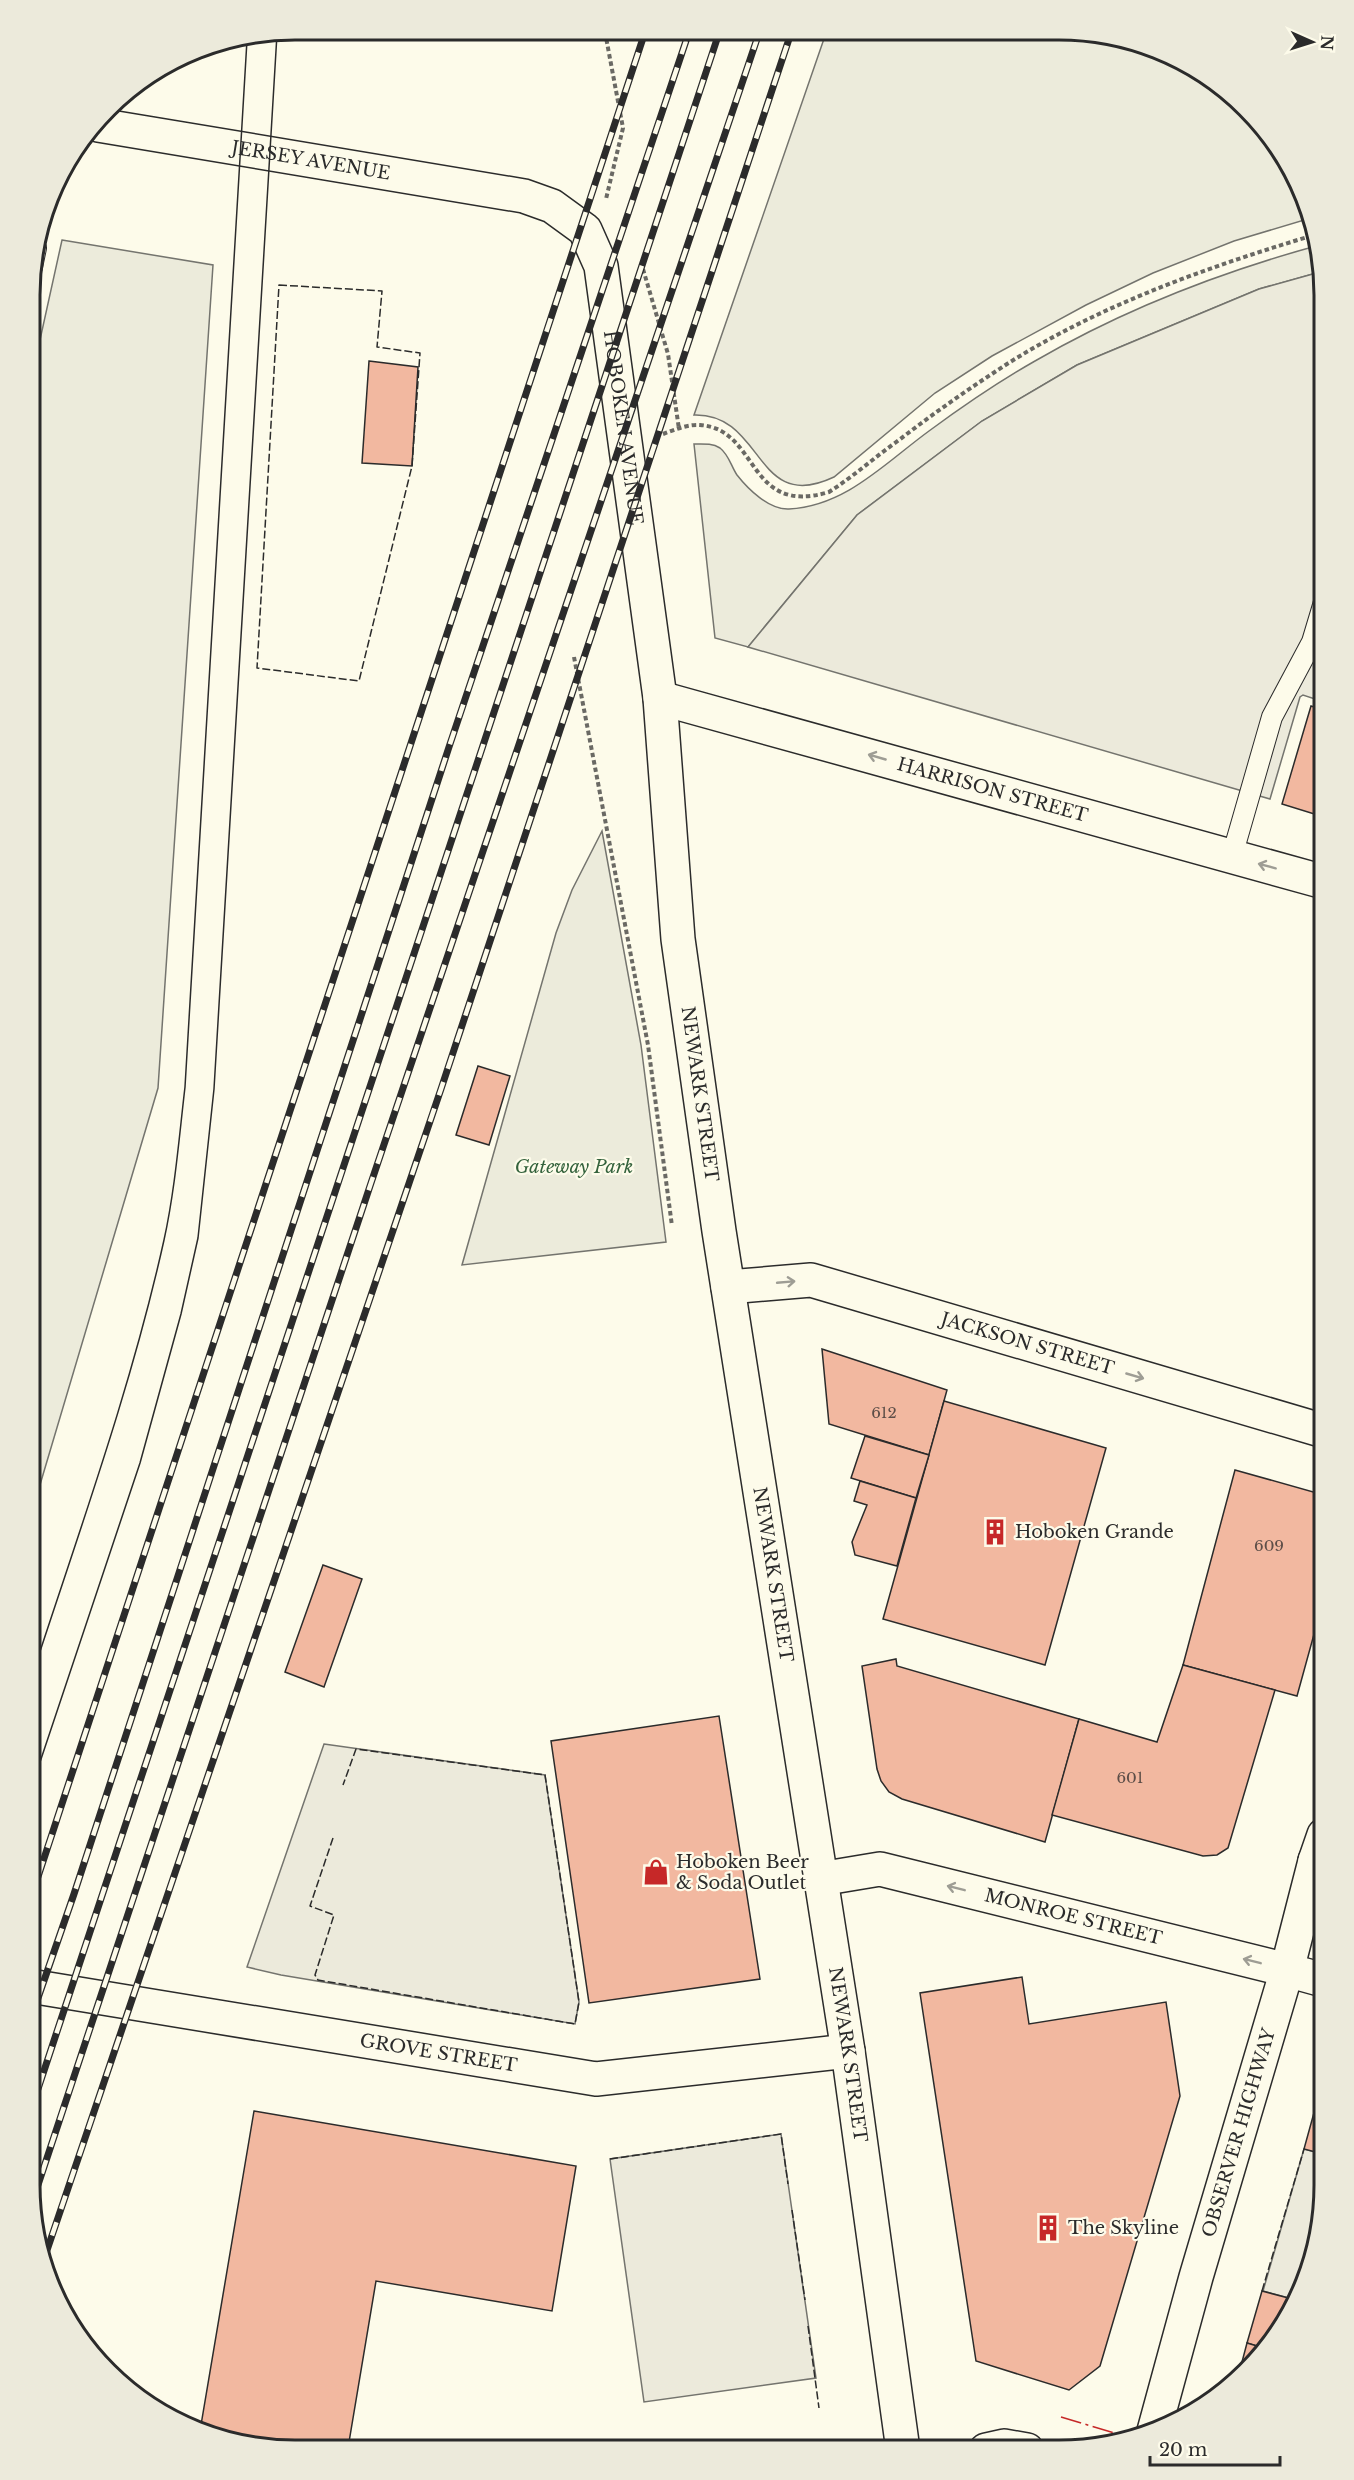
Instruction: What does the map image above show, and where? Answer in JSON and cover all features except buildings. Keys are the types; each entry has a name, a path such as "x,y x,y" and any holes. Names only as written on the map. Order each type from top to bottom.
{"main road":[{"name":"JERSEY AVENUE","path":"105,126 524,196"},
{"name":"HOBOKEN AVENUE","path":"524,196 552,206 585,230 602,266 660,698"},
{"name":"HARRISON STREET","path":"660,698 1314,879"},
{"name":"NEWARK STREET","path":"660,698 678,939 728,1287 848,2051 902,2440"},
{"name":"JACKSON STREET","path":"728,1287 811,1280 1314,1428"},
{"name":"MONROE STREET","path":"820,1879 880,1869 1314,1978"},
{"name":"OBSERVER HIGHWAY","path":"1157,2420 1196,2277 1314,1876"},
{"name":"GROVE STREET","path":"40,1988 596,2079 848,2051"}],"lane":[{"path":"1232,856 1272,717 1314,635"}],"path":[{"path":"594,249 623,128 606,40"},
{"path":"607,194 612,202"},
{"path":"638,258 647,279 668,354 679,429 698,425 719,430 734,441 749,462 775,489 785,495 805,497 829,492 1009,363 1086,321 1161,286 1231,260 1307,237"},
{"path":"574,657 648,1045 672,1226"}],"green space":[{"path":"824,40 1059,40 1109,45 1141,54 1172,67 1200,83 1239,115 1271,154 1287,182 1300,213 1302,221 1234,241 1153,273 1086,305 992,356 935,393 834,477 808,485 788,483 773,474 735,429 717,419 694,415"},
{"path":"62,240 213,265 158,1088 40,1485 40,340"},
{"path":"1309,248 1313,274 1259,289 1077,365 982,421 857,515 748,647 715,638 694,444 720,448 747,486 760,498 774,506 789,509 829,500 864,481 981,394 1068,343 1172,294"},
{"name":"Gateway Park","path":"602,831 641,1045 666,1242 462,1265 556,933 572,890"}],"shaded area":[{"path":"1313,274 1314,699 1303,695 1300,697 1270,799 748,647 857,515 982,421 1077,365 1259,289"},
{"path":"324,1744 545,1775 579,2002 575,2024 281,1975 247,1967"},
{"path":"781,2134 816,2378 644,2402 610,2159"},
{"path":"1304,2149 1314,2152 1313,2202 1309,2235 1300,2267 1287,2298 1263,2291"}],"tram line":[{"path":"40,1762 140,1463 181,1314 198,1238 214,1089 277,41"},
{"path":"40,1652 103,1461 136,1351 164,1240 174,1183 185,1087 247,45"}],"railway":[{"path":"40,1871 642,40"},
{"path":"40,1992 449,747 686,40"},
{"path":"40,2083 717,40"},
{"path":"40,2179 371,1183 757,40"},
{"path":"48,2247 441,1089 789,40"}],"fence":[{"path":"279,285 382,291 377,347 420,353 412,466 359,681 257,668 279,285"},
{"path":"333,1838 310,1906 334,1915 315,1975 318,1980 575,2024 579,2002 545,1775 356,1749 343,1785"},
{"path":"610,2159 781,2134 788,2184"},
{"path":"1262,2291 1304,2149"},
{"path":"792,2210 805,2300"},
{"path":"808,2326 819,2408"}],"power":[{"path":"1061,2417 1116,2433"}],"place":[{"name":"Hoboken Grande","path":"995,1532"},
{"name":"Hoboken Beer & Soda Outlet","path":"656,1872"},
{"name":"The Skyline","path":"1048,2228"}]}
